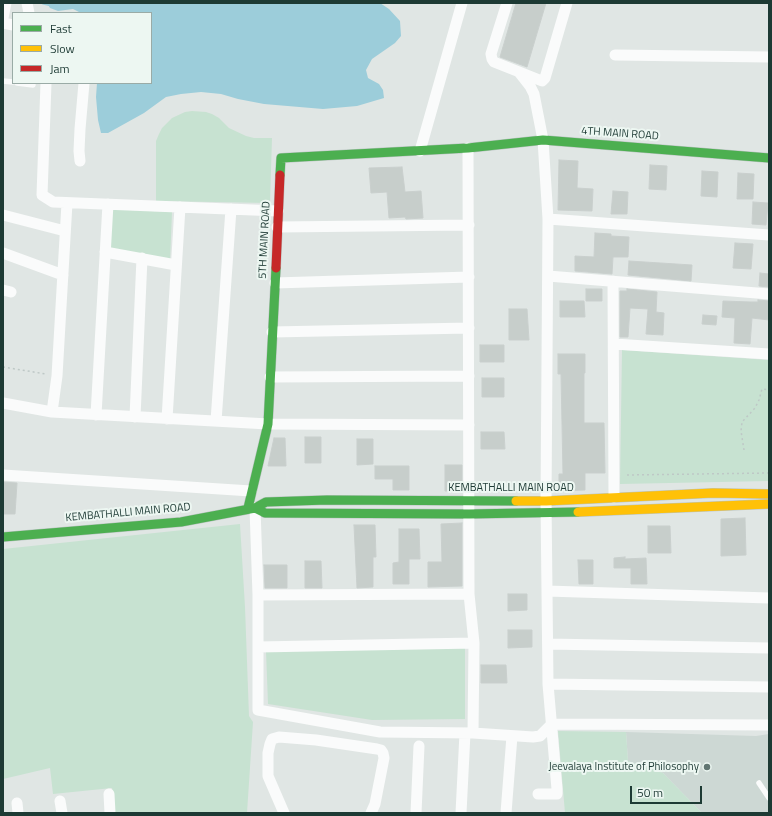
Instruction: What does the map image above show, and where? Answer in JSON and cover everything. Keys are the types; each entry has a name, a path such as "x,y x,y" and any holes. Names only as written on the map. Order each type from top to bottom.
{"street":[{"path":"3,18 6,3"},
{"path":"420,151 462,3"},
{"path":"507,3 491,54 492,59 494,62 542,81 545,80 567,3"},
{"path":"615,55 769,57"},
{"path":"519,72 530,86 534,94 543,140 548,219 546,501 548,684 557,794 538,794"},
{"path":"46,84 42,195 53,202 278,211"},
{"path":"80,161 80,129 84,84"},
{"name":"4TH MAIN ROAD","path":"468,148 543,140 769,158"},
{"path":"460,813 469,733 474,643 469,594 468,148"},
{"name":"5TH MAIN ROAD","path":"252,508 251,490 268,424 281,158 468,148"},
{"path":"52,412 58,376 66,203"},
{"path":"96,415 108,204"},
{"path":"167,419 180,207"},
{"path":"216,421 231,209"},
{"path":"3,215 65,231"},
{"path":"548,219 769,235"},
{"path":"277,227 469,225"},
{"path":"105,252 176,265"},
{"path":"3,253 63,275"},
{"path":"135,417 142,258"},
{"path":"548,276 769,294"},
{"path":"275,283 469,277"},
{"path":"613,281 614,497"},
{"path":"272,332 469,328"},
{"path":"614,344 769,354"},
{"path":"270,377 469,376"},
{"path":"3,403 52,412 268,424 469,425"},
{"path":"3,475 251,490"},
{"name":"KEMBATHALLI MAIN ROAD","path":"3,536 181,522 252,508 266,502 327,500 546,501 713,493 769,494"},
{"name":"KEMBATHALLI MAIN ROAD","path":"252,508 265,513 469,514 546,513 769,504"},
{"path":"252,508 258,595 258,710 380,732 469,733 533,737 540,736 552,724 769,725"},
{"path":"547,591 769,598"},
{"path":"258,595 469,594"},
{"path":"258,647 474,643"},
{"path":"548,644 769,648"},
{"path":"548,684 769,687"},
{"path":"377,749 380,732"},
{"path":"506,813 512,736"},
{"path":"284,813 268,776 268,754 272,739 279,737 316,740 377,749 383,753 384,758 376,804 371,813"},
{"path":"416,813 419,746"},
{"path":"109,794 110,813"},
{"path":"60,801 62,813"}],"lane":[{"path":"25,84 33,85"},
{"path":"759,783 769,798"}],"path":[{"path":"3,367 58,376"},
{"path":"744,450 741,431 742,422 755,408 762,389 769,390"},
{"path":"627,475 769,473"}],"shaded area":[{"name":"Jeevalaya Institute of Philosophy","path":"626,732 756,736 769,734 769,813 702,813 663,773 628,761"}],"green space":[{"path":"192,111 212,114 219,118 229,128 246,136 254,138 272,138 270,203 156,201 156,141 162,128 172,118 185,112"},
{"path":"110,209 172,212 170,262 109,248"},
{"path":"622,350 769,360 769,481 620,484"},
{"path":"240,524 249,716 253,722 247,813 115,813 112,788 53,794 50,768 3,779 3,549"},
{"path":"465,648 465,719 372,720 268,704 266,651"},
{"path":"558,731 626,732 628,761 663,773 702,813 565,813"}],"water":[{"path":"47,3 380,3 389,9 400,21 401,36 395,43 372,59 366,70 368,78 379,84 383,90 384,98 357,106 323,109 264,104 221,94 201,92 181,94 166,97 144,113 108,133 101,133 96,97 97,84 152,84 152,12 79,12 73,9 58,11 50,8"}],"building":[{"path":"516,3 546,3 527,67 500,57"},
{"path":"559,160 578,161 577,188 593,189 592,211 558,210"},
{"path":"650,165 667,166 666,190 649,189"},
{"path":"402,167 405,192 421,191 423,218 389,218 387,192 371,193 369,168"},
{"path":"702,171 718,172 717,197 701,196"},
{"path":"738,173 754,174 753,199 737,199"},
{"path":"613,191 628,192 627,214 611,214"},
{"path":"753,202 768,203 766,225 752,224"},
{"path":"595,233 629,237 628,257 613,257 612,274 575,271 575,256 594,257"},
{"path":"735,243 753,244 751,269 733,268"},
{"path":"629,261 692,265 691,281 628,275"},
{"path":"760,273 769,274 769,287 759,286"},
{"path":"586,289 602,289 602,301 586,301"},
{"path":"627,289 657,292 656,312 664,313 663,335 646,334 648,309 630,308 628,337 620,337 620,291 627,291"},
{"path":"758,300 769,301 769,320 752,318 750,344 734,343 735,318 722,317 723,301 758,302"},
{"path":"560,301 584,301 585,317 560,317"},
{"path":"509,309 527,309 529,340 509,340"},
{"path":"703,315 717,316 716,325 702,324"},
{"path":"480,345 504,345 504,362 480,362"},
{"path":"558,354 585,354 584,423 604,423 605,473 585,473 585,490 559,491 559,474 563,474 561,374 558,374"},
{"path":"482,378 504,378 504,397 482,397"},
{"path":"481,432 504,432 505,449 481,449"},
{"path":"305,437 321,437 321,463 305,463"},
{"path":"274,438 285,438 286,466 268,466"},
{"path":"357,439 373,439 373,464 357,465"},
{"path":"445,465 462,465 462,491 445,491"},
{"path":"375,466 409,466 409,490 393,490 393,479 375,479"},
{"path":"3,482 17,483 15,514 3,514"},
{"path":"745,518 746,555 721,556 721,519"},
{"path":"462,523 462,586 428,587 428,562 442,562 441,524"},
{"path":"354,525 375,525 376,557 373,557 373,587 357,588"},
{"path":"648,526 670,526 671,553 648,553"},
{"path":"399,529 419,529 420,559 409,559 409,584 393,584 393,563 399,562"},
{"path":"625,557 625,559 646,558 647,584 631,584 631,568 614,568 614,558"},
{"path":"578,560 593,560 593,584 579,584"},
{"path":"305,561 321,561 322,588 305,588"},
{"path":"264,565 287,565 287,588 265,588"},
{"path":"508,594 527,594 527,610 508,611"},
{"path":"508,630 532,630 532,647 508,648"},
{"path":"481,665 506,665 507,683 481,683"}],"waterway":[{"path":"43,3 51,5"}],"traffic: fast":[{"path":"280,175 281,158 468,148 543,140 769,158"},
{"path":"248,508 268,424 276,268"},
{"path":"3,537 181,522 255,508 266,502 327,500 516,501"},
{"path":"255,508 265,513 469,514 578,512"}],"traffic: slow":[{"path":"516,501 546,501 713,493 769,494"},
{"path":"578,512 769,504"}],"traffic: jam":[{"path":"276,268 280,175"}],"place":[{"name":"Jeevalaya Institute of Philosophy","path":"707,767"}]}
